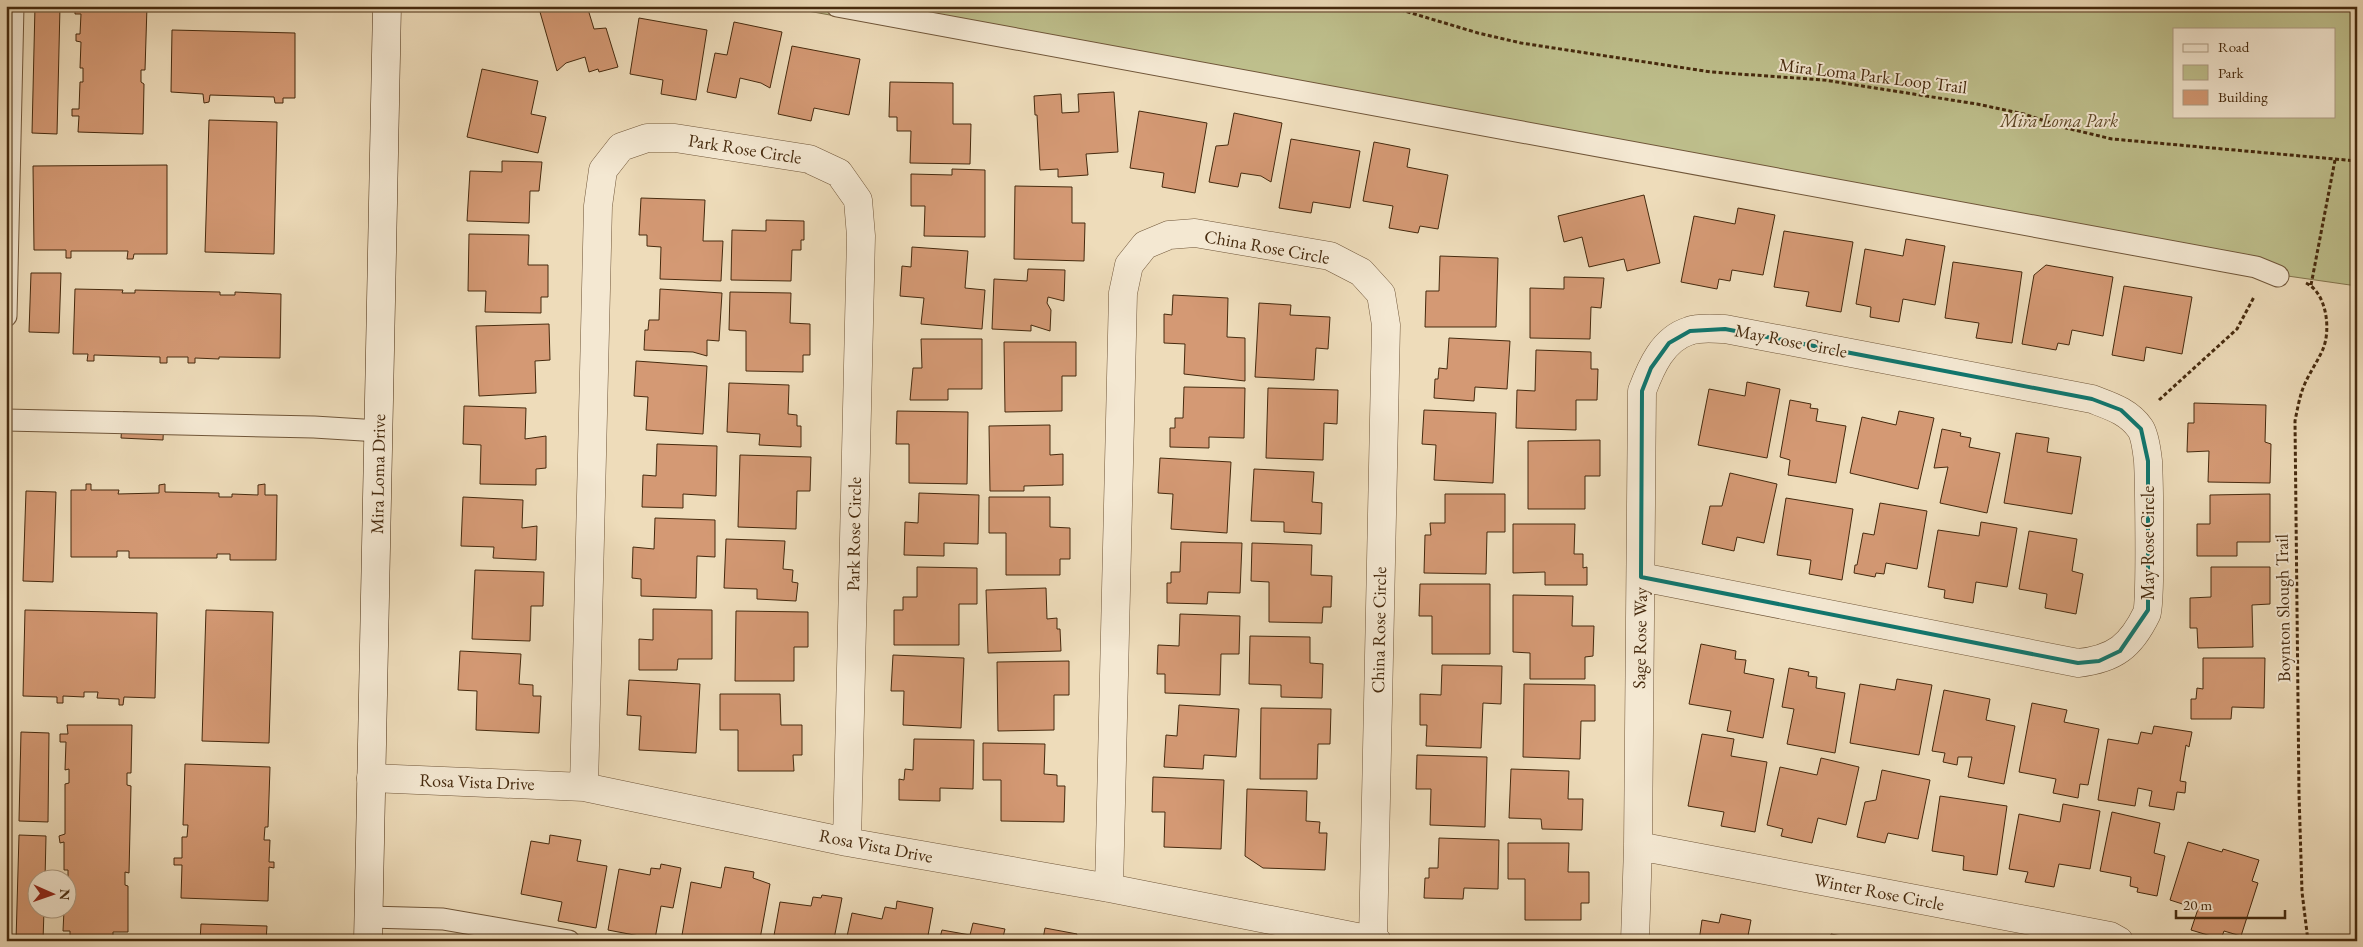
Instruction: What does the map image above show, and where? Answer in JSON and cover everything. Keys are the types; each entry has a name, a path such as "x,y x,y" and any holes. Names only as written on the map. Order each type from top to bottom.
{"street":[{"name":"Mira Loma Drive","path":"369,929 386,6"},
{"name":"Park Rose Circle","path":"584,787 598,206 603,170 621,146 647,138 675,138 809,159 839,173 858,200 861,236 848,842"},
{"name":"China Rose Circle","path":"1109,888 1123,293 1129,265 1145,245 1168,235 1195,233 1330,256 1362,272 1381,294 1386,325 1375,940"},
{"name":"May Rose Circle","path":"1641,577 2078,663 2099,661 2120,651 2136,633 2148,610 2148,461 2141,429 2122,410 2092,399 1725,328 1690,331 1668,343"},
{"name":"Sage Rose Way","path":"1635,941 1638,846 1642,390 1651,368 1668,343"},
{"name":"Rosa Vista Drive","path":"371,778 584,787 848,842 1109,888 1375,940"},
{"name":"Winter Rose Circle","path":"1638,846 2110,936 2119,941"}],"lane":[{"path":"6,316 13,6"},
{"path":"837,6 2246,265 2278,276"},
{"path":"6,420 314,427 379,431"},
{"path":"369,929 443,919 569,941"}],"path":[{"name":"Mira Loma Park Loop Trail","path":"1388,6 1521,43 1711,72 1824,80 1977,104 2024,114 2066,128 2112,139 2357,162"},
{"path":"2134,422 2237,328 2264,282 2278,276 2290,276 2311,286 2335,160"},
{"name":"Boynton Slough Trail","path":"2308,941 2302,892 2299,794 2295,421 2302,390 2324,347 2327,324 2323,300 2311,286"}],"highlighted area":[{"path":"1725,329 2092,399 2121,410 2141,429 2148,461 2148,610 2120,651 2099,661 2078,663 1641,577 1642,391 1651,368 1669,343 1690,331"}],"green space":[{"name":"Mira Loma Park","path":"780,6 2357,6 2357,286 2239,269"}],"building":[{"path":"35,6 60,6 57,134 32,133"},
{"path":"81,6 147,6 145,70 141,70 141,82 144,84 143,134 78,132 79,116 72,116 72,109 79,109 80,82 83,82 83,68 80,68 81,42 76,41 76,34 80,34 81,14 75,14 75,8"},
{"path":"560,6 587,6 594,29 606,28 618,67 599,72 598,69 589,72 585,57 566,63 557,71 540,12"},
{"path":"639,18 707,30 696,100 661,94 663,80 630,74"},
{"path":"734,22 782,32 770,88 761,83 740,78 736,98 707,92 715,53 727,55"},
{"path":"172,30 295,33 295,98 283,98 283,103 275,103 274,97 210,95 209,102 204,103 203,94 171,92"},
{"path":"792,46 860,59 849,115 814,108 811,121 778,114"},
{"path":"482,69 538,81 531,114 546,117 538,153 467,137"},
{"path":"890,82 953,83 953,124 971,124 970,164 910,163 911,131 897,131 897,117 889,117"},
{"path":"1114,92 1118,152 1086,154 1088,175 1058,177 1058,169 1040,170 1034,96 1061,94 1062,113 1079,112 1078,94"},
{"path":"1139,111 1207,123 1195,193 1162,187 1164,173 1130,168"},
{"path":"1234,113 1282,123 1271,182 1261,176 1241,173 1238,187 1209,182 1216,146 1228,145"},
{"path":"209,120 277,122 274,254 205,252"},
{"path":"1291,139 1360,151 1350,208 1313,202 1311,213 1279,208"},
{"path":"1374,142 1410,149 1407,167 1448,175 1438,229 1420,226 1418,233 1389,228 1393,206 1363,201"},
{"path":"502,161 542,162 539,191 530,191 529,223 467,221 470,171 502,172"},
{"path":"167,165 167,254 134,254 133,259 127,259 128,251 71,251 71,258 66,258 66,250 34,250 33,166"},
{"path":"952,169 985,170 985,237 924,236 925,206 911,206 911,174 952,175"},
{"path":"1015,186 1072,187 1072,223 1085,223 1084,261 1014,259"},
{"path":"1644,195 1660,263 1627,271 1624,259 1589,267 1582,237 1564,242 1558,216"},
{"path":"641,198 705,200 703,241 723,241 721,281 660,279 661,247 647,246 647,235 639,235"},
{"path":"1738,208 1775,215 1763,275 1732,270 1730,281 1719,279 1717,289 1681,282 1694,216 1735,224"},
{"path":"766,220 804,221 804,240 801,240 801,250 792,250 791,281 731,280 732,230 766,231"},
{"path":"1784,231 1853,242 1841,312 1806,306 1809,292 1774,287"},
{"path":"469,234 529,235 528,265 548,265 548,297 541,297 541,313 485,312 486,291 468,291"},
{"path":"1906,239 1945,246 1935,305 1903,299 1899,322 1870,317 1871,307 1856,304 1865,249 1903,256"},
{"path":"912,247 968,251 965,288 985,290 982,329 921,324 924,298 900,296 902,266 911,267"},
{"path":"1440,256 1498,258 1496,327 1425,327 1426,291 1439,291"},
{"path":"1953,262 2022,272 2012,343 1976,338 1979,323 1945,318"},
{"path":"2046,265 2113,277 2103,336 2072,330 2069,345 2058,343 2056,350 2022,344 2034,275"},
{"path":"1028,269 1065,270 1064,301 1048,297 1047,303 1051,310 1050,331 1031,325 1031,331 992,329 994,279 1027,281"},
{"path":"31,273 61,273 59,333 29,332"},
{"path":"1564,277 1604,278 1601,308 1591,307 1590,339 1530,338 1530,288 1564,289"},
{"path":"2124,286 2192,297 2182,354 2146,347 2144,361 2112,355"},
{"path":"75,289 123,290 122,293 135,293 135,290 220,292 220,295 235,295 235,292 281,294 280,358 195,358 195,363 188,363 188,357 167,357 167,363 160,363 160,357 94,355 94,361 87,361 88,354 73,354"},
{"path":"660,289 722,293 719,341 707,340 707,356 693,352 644,350 645,330 648,330 649,320 659,320"},
{"path":"730,292 791,293 790,323 810,324 810,355 803,355 803,372 746,371 746,331 729,330"},
{"path":"1173,295 1228,298 1227,337 1245,338 1245,381 1184,374 1185,344 1164,343 1164,314 1172,315"},
{"path":"1259,303 1291,305 1290,315 1330,317 1328,349 1316,348 1314,380 1255,377"},
{"path":"549,324 550,360 535,361 536,393 479,396 476,326"},
{"path":"1449,338 1510,341 1507,389 1475,387 1474,401 1434,398 1435,379 1438,379 1439,368 1447,369"},
{"path":"921,339 982,339 982,389 948,389 948,400 910,400 913,368 922,368"},
{"path":"1004,342 1076,342 1076,376 1062,376 1062,411 1005,412"},
{"path":"1536,350 1591,352 1591,369 1598,369 1597,400 1576,400 1576,430 1516,428 1517,390 1535,391"},
{"path":"636,361 707,366 703,434 646,430 648,397 634,396"},
{"path":"1747,382 1780,389 1767,458 1698,445 1709,389 1745,396"},
{"path":"729,383 789,385 788,414 797,415 797,426 801,426 801,447 759,445 760,434 727,432"},
{"path":"1184,387 1245,388 1244,438 1209,437 1209,448 1170,447 1170,428 1175,428 1175,418 1183,418"},
{"path":"1268,388 1338,390 1337,424 1324,423 1323,460 1266,458"},
{"path":"1790,400 1811,404 1810,408 1818,409 1816,421 1846,426 1836,483 1788,475 1790,460 1780,457"},
{"path":"2194,403 2266,405 2265,442 2271,444 2270,483 2208,482 2209,451 2187,452 2188,423 2194,423"},
{"path":"464,406 526,408 525,439 546,436 546,468 536,469 536,485 480,484 481,445 463,444"},
{"path":"1424,410 1496,413 1493,483 1434,480 1436,445 1422,444"},
{"path":"897,411 968,412 967,484 909,483 909,444 896,444"},
{"path":"1899,411 1934,418 1918,489 1850,473 1862,417 1896,425"},
{"path":"123,412 164,414 163,440 121,438"},
{"path":"1050,425 1050,455 1063,454 1063,485 1024,486 1024,491 990,491 989,426"},
{"path":"1942,429 1961,433 1960,436 1971,438 1969,447 2000,453 1987,513 1940,503 1948,467 1934,468"},
{"path":"2016,433 2049,438 2047,452 2081,457 2072,514 2004,503"},
{"path":"1600,440 1600,476 1585,476 1585,509 1528,509 1528,441"},
{"path":"657,444 717,446 716,496 683,494 683,508 642,507 643,475 656,476"},
{"path":"740,455 811,457 810,491 797,491 796,529 738,527"},
{"path":"1160,458 1231,462 1227,533 1171,529 1173,494 1158,493"},
{"path":"1254,469 1314,472 1312,502 1322,503 1321,534 1284,532 1284,522 1251,521"},
{"path":"1730,473 1777,484 1764,543 1737,537 1734,551 1702,544 1710,506 1722,506"},
{"path":"86,484 91,484 91,490 119,490 118,494 159,493 159,485 165,484 165,492 219,493 219,497 232,497 232,494 258,495 258,485 265,484 265,495 277,495 276,560 230,560 230,554 217,554 217,558 129,558 129,551 117,551 117,557 71,557 71,490 86,490"},
{"path":"26,491 56,492 53,582 23,581"},
{"path":"919,493 979,495 978,544 944,543 944,556 904,555 905,522 918,523"},
{"path":"1445,494 1505,494 1505,532 1487,532 1486,574 1424,573 1425,535 1431,535 1430,523 1445,523"},
{"path":"2270,494 2270,542 2237,542 2237,556 2197,556 2197,524 2210,524 2210,495"},
{"path":"463,497 523,500 522,528 537,526 536,560 493,558 494,547 461,546"},
{"path":"989,497 1050,497 1050,527 1070,528 1070,559 1060,559 1060,575 1006,575 1006,533 989,533"},
{"path":"1786,498 1853,509 1842,580 1809,574 1811,560 1777,555"},
{"path":"1880,503 1927,511 1917,569 1886,563 1884,574 1876,573 1875,577 1854,573 1863,533 1874,535"},
{"path":"655,518 715,520 715,557 697,556 696,598 641,596 641,579 632,578 633,547 654,549"},
{"path":"1981,522 2017,528 2007,587 1976,582 1973,603 1944,598 1945,590 1928,587 1938,530 1979,536"},
{"path":"1513,524 1575,524 1574,554 1583,554 1583,568 1587,567 1587,585 1545,585 1545,572 1513,573"},
{"path":"2029,531 2077,539 2072,571 2083,574 2076,614 2045,608 2047,594 2019,589"},
{"path":"726,539 785,541 783,569 793,570 792,582 798,583 796,601 757,599 757,589 724,588"},
{"path":"1181,542 1242,543 1240,593 1208,592 1207,604 1167,603 1167,583 1171,583 1171,572 1180,572"},
{"path":"1252,543 1312,545 1311,575 1332,576 1331,607 1323,607 1322,623 1269,622 1269,582 1251,581"},
{"path":"917,567 977,568 977,604 959,604 959,645 894,645 894,610 903,610 903,597 917,597"},
{"path":"2211,567 2270,567 2270,604 2252,605 2253,647 2198,648 2197,628 2190,628 2190,598 2211,597"},
{"path":"475,570 544,572 543,606 531,606 530,641 472,639"},
{"path":"1420,584 1490,584 1490,654 1432,654 1432,616 1419,616"},
{"path":"1046,588 1047,619 1057,618 1057,629 1060,629 1061,651 988,653 986,590"},
{"path":"1513,595 1573,596 1572,626 1594,626 1593,656 1585,657 1585,679 1530,679 1530,653 1513,652"},
{"path":"653,609 712,610 712,659 678,659 677,670 639,670 639,639 653,640"},
{"path":"25,610 157,613 155,698 124,697 123,705 119,705 119,699 97,698 98,692 84,692 84,697 63,696 63,703 57,703 57,697 23,696"},
{"path":"206,610 273,612 269,743 202,741"},
{"path":"736,611 808,612 808,647 794,647 794,681 735,681"},
{"path":"1180,614 1240,616 1239,654 1221,654 1220,695 1165,693 1165,674 1157,674 1158,645 1179,646"},
{"path":"1250,636 1310,637 1310,663 1323,664 1322,698 1281,697 1281,685 1249,684"},
{"path":"1701,644 1736,651 1735,659 1746,660 1744,673 1774,679 1763,738 1727,731 1731,711 1689,704"},
{"path":"460,651 521,654 519,684 533,685 533,696 541,696 539,733 476,730 477,691 458,690"},
{"path":"893,655 964,658 961,728 903,725 904,691 891,691"},
{"path":"2203,658 2265,658 2264,708 2232,707 2231,719 2191,719 2191,699 2196,699 2197,688 2203,689"},
{"path":"1069,661 1069,695 1054,695 1054,730 998,731 997,662"},
{"path":"1442,665 1502,666 1501,704 1483,703 1481,748 1426,746 1427,725 1420,725 1420,694 1441,695"},
{"path":"1789,668 1809,672 1808,676 1817,677 1816,688 1845,693 1835,753 1787,744 1794,709 1782,707"},
{"path":"1897,679 1932,685 1919,755 1850,743 1860,684 1895,690"},
{"path":"629,680 700,684 696,753 639,750 641,716 627,715"},
{"path":"1524,684 1595,685 1595,721 1581,721 1580,759 1523,757"},
{"path":"1944,690 1990,699 1986,720 2015,726 2004,784 1968,777 1972,757 1958,757 1957,765 1943,762 1945,753 1932,751"},
{"path":"720,694 780,694 781,725 802,725 802,755 793,755 794,771 738,771 738,730 720,730"},
{"path":"2032,703 2067,710 2064,722 2099,729 2088,785 2080,784 2078,798 2053,793 2056,779 2019,772"},
{"path":"1179,705 1239,709 1236,757 1204,755 1203,769 1164,767 1166,735 1177,736"},
{"path":"1261,708 1331,709 1330,744 1318,744 1317,779 1260,779"},
{"path":"67,725 132,725 131,773 127,773 127,785 131,786 129,873 125,872 125,885 128,886 128,932 113,932 113,941 70,941 70,931 63,931 64,920 78,920 78,870 64,870 64,842 60,843 59,836 65,834 65,784 69,783 69,769 65,770 66,742 60,742 60,734 68,734"},
{"path":"2154,726 2192,732 2189,747 2186,745 2180,781 2186,782 2185,793 2177,792 2174,810 2149,806 2152,791 2138,788 2135,806 2098,800 2108,739 2138,744 2141,732 2152,734"},
{"path":"21,732 49,733 48,822 19,821"},
{"path":"1702,734 1734,739 1731,756 1767,762 1755,832 1721,826 1724,812 1688,806"},
{"path":"914,739 974,740 973,789 940,788 940,801 899,800 899,779 904,780 905,769 913,770"},
{"path":"983,743 1045,744 1044,774 1057,775 1057,786 1065,786 1064,822 1001,821 1001,780 983,780"},
{"path":"1417,755 1487,757 1485,827 1430,825 1431,789 1416,789"},
{"path":"1821,758 1859,767 1846,825 1818,818 1812,843 1781,836 1783,829 1767,825 1780,767 1817,775"},
{"path":"185,764 270,767 268,827 265,827 264,840 270,840 269,862 274,862 274,868 269,867 268,901 181,898 182,865 174,865 174,858 182,858 182,837 187,837 188,825 183,825"},
{"path":"1511,769 1569,771 1568,799 1583,799 1582,830 1542,829 1541,819 1509,818"},
{"path":"1882,770 1930,780 1918,839 1888,833 1885,843 1857,837 1865,802 1876,800"},
{"path":"1153,777 1224,780 1221,849 1164,847 1165,812 1152,812"},
{"path":"1247,789 1307,791 1306,821 1320,822 1319,833 1327,833 1325,870 1263,868 1245,856"},
{"path":"1940,796 2007,806 1997,875 1963,870 1964,856 1932,851"},
{"path":"2063,804 2100,811 2090,869 2059,864 2054,887 2025,882 2028,872 2009,869 2019,814 2060,822"},
{"path":"2112,812 2160,823 2154,853 2165,856 2157,896 2137,892 2138,888 2130,886 2131,877 2100,871"},
{"path":"19,835 46,836 45,870 28,870 28,920 44,920 43,941 16,941"},
{"path":"550,835 581,840 577,861 607,866 596,928 558,921 562,902 521,894 531,841 549,844"},
{"path":"1439,838 1499,840 1498,889 1464,888 1463,899 1424,898 1425,878 1429,878 1429,868 1438,868"},
{"path":"2188,842 2222,852 2223,849 2259,860 2252,881 2258,883 2241,936 2224,931 2221,939 2191,930 2198,909 2170,900"},
{"path":"1508,843 1569,843 1568,872 1589,872 1589,903 1581,903 1581,920 1525,920 1525,879 1508,879"},
{"path":"661,864 681,868 673,908 661,906 655,939 608,930 619,869 650,875 651,868 660,869"},
{"path":"725,867 754,872 753,878 770,884 760,939 739,936 738,941 681,941 691,882 721,888"},
{"path":"822,895 842,898 834,939 822,937 822,941 773,941 780,902 811,906 813,897 821,898"},
{"path":"897,901 933,908 927,941 846,941 852,913 882,919 885,907 896,909"},
{"path":"1721,914 1751,920 1747,941 1699,941 1702,920 1719,923"},
{"path":"973,923 1005,929 1002,941 939,941 942,930 970,935"},
{"path":"201,924 267,926 266,941 200,941"},
{"path":"1045,928 1077,934 1075,941 1046,941 1043,939"},
{"path":"1831,934 1863,940 1830,941"}]}
